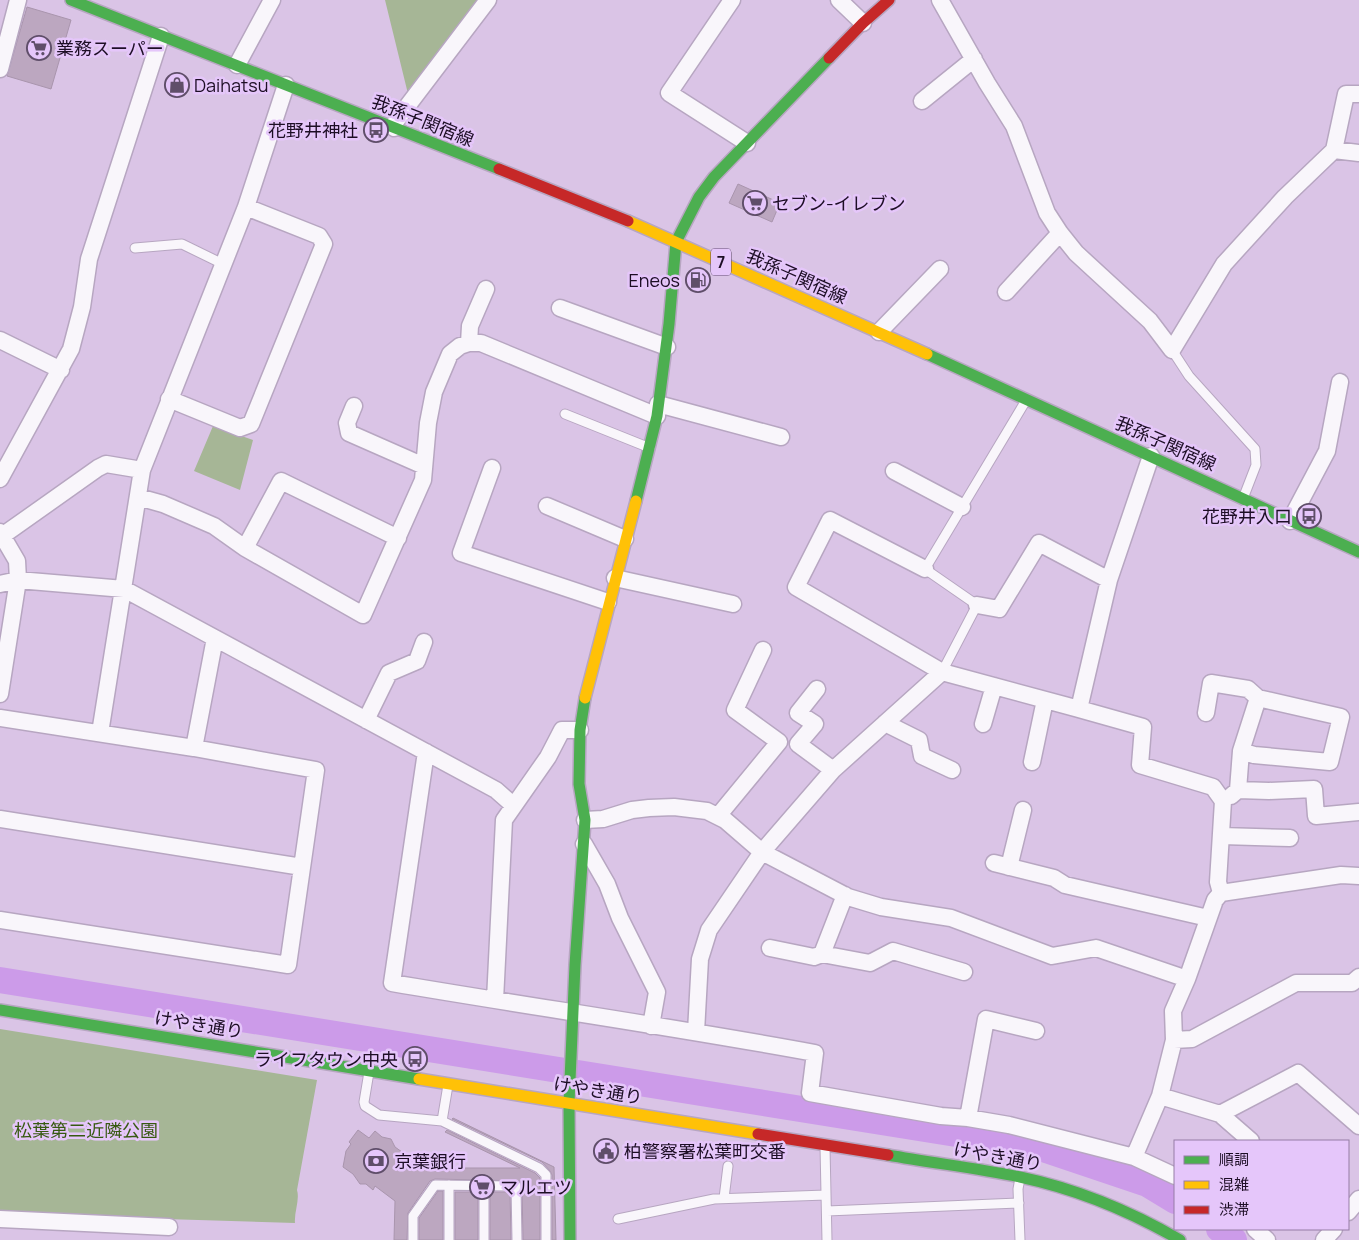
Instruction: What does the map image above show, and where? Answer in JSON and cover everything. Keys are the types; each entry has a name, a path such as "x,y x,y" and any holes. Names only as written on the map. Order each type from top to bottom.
{"street":[{"path":"0,69 18,0"},
{"name":"我孫子関宿線","path":"71,0 595,207 879,332 1359,552"},
{"path":"237,66 272,0"},
{"path":"394,128 396,121 488,0"},
{"path":"732,0 669,93 747,143"},
{"path":"838,0 863,23"},
{"path":"570,1240 569,1103 575,965 585,820 580,784 580,730 586,688 650,448 658,410 676,242 686,218 714,178 863,23 889,0"},
{"path":"940,0 1014,126 1047,213 1060,233 1076,253 1150,321 1172,350 1224,264 1285,197 1334,150 1346,94 1359,94"},
{"path":"1,474 61,370 71,349 82,307 88,259 161,36"},
{"path":"922,101 974,59"},
{"path":"100,733 142,470 246,207 286,84"},
{"path":"1334,150 1359,153"},
{"path":"169,400 240,428 251,424 324,244 319,236 246,207"},
{"path":"1006,292 1060,233"},
{"path":"879,332 940,268"},
{"path":"469,343 470,326 486,289"},
{"path":"560,308 666,347"},
{"path":"0,340 61,370"},
{"path":"138,497 162,504 214,526 245,548 363,615 423,480 428,423 434,392 450,354 460,346 469,343 481,343 512,357 658,410 781,437"},
{"path":"1290,521 1327,451 1340,382"},
{"path":"354,406 347,423 349,432 424,466"},
{"path":"1079,709 1109,580 1151,456"},
{"path":"0,694 18,580 17,561 1,534 106,464 142,470"},
{"path":"492,468 461,553 608,602"},
{"path":"894,471 962,507"},
{"path":"245,548 281,480 398,538"},
{"path":"547,506 626,539"},
{"path":"925,569 830,520 796,587 942,672 1143,728 1140,764 1213,787 1223,801 1218,882 1221,894"},
{"path":"977,605 999,609 1039,543 1109,580"},
{"path":"615,578 733,604"},
{"path":"0,584 18,580 124,589 496,790 513,806"},
{"path":"194,748 214,638"},
{"path":"366,720 389,674 417,661 424,642"},
{"path":"718,816 779,742 735,710 763,650"},
{"path":"696,1032 700,959 709,930 762,852 834,770 942,672"},
{"path":"1206,712 1211,683 1248,689 1258,698 1341,718 1330,762 1254,755 1241,751"},
{"path":"983,724 994,686"},
{"path":"817,689 798,714 815,724 798,744 834,770"},
{"path":"1238,790 1241,751 1258,698"},
{"path":"1032,762 1045,700"},
{"path":"0,718 194,748 316,770 288,965 0,920"},
{"path":"885,724 920,740 922,756 952,770"},
{"path":"496,1000 504,820 548,757 562,730 580,730"},
{"path":"426,752 392,983 815,1053 810,1093 941,1116 968,1118 1009,1125 1134,1157 1174,1176"},
{"path":"1223,801 1238,790 1314,789 1316,816 1359,812"},
{"path":"585,820 603,819 632,810 674,807 707,811 725,820 762,852 845,895 881,907 951,918 1052,956 1096,948 1142,962 1187,979"},
{"path":"1023,810 1001,865 1054,878 1065,885 1208,918"},
{"path":"0,819 302,867"},
{"path":"1222,836 1290,838"},
{"path":"584,844 606,884 620,918 657,992 651,1026"},
{"path":"1134,1157 1160,1096 1174,1040 1173,1011 1187,979 1215,900 1221,894 1340,875 1359,876"},
{"path":"822,954 845,895"},
{"path":"770,948 814,957 822,954 870,963 893,951 964,972"},
{"path":"1174,1040 1192,1039 1296,983 1352,983 1359,977"},
{"name":"けやき通り","path":"0,1010 1020,1177 1087,1194 1126,1210 1180,1240"},
{"path":"968,1118 986,1020 1036,1031"},
{"path":"1220,1114 1298,1073 1359,1126"},
{"path":"1160,1096 1220,1114 1250,1140"},
{"path":"1349,1211 1359,1199"},
{"path":"0,1219 169,1227"},
{"path":"1256,1230 1267,1240"},
{"path":"1324,1240 1333,1230"}],"lane":[{"path":"135,248 182,244 223,264"},
{"path":"1172,350 1189,376 1255,449 1256,464 1244,498"},
{"path":"942,672 977,605 925,569 1027,400"},
{"path":"565,414 650,448"},
{"path":"370,1070 364,1102 365,1106 379,1115 442,1121 539,1168 546,1175 546,1240"},
{"path":"442,1121 448,1083"},
{"path":"825,1144 827,1240"},
{"path":"724,1198 728,1166"},
{"path":"1020,1177 1020,1240"},
{"path":"413,1240 413,1216 435,1185 516,1186 517,1240"},
{"path":"449,1185 450,1240"},
{"path":"484,1185 484,1240"},
{"path":"618,1219 714,1199 826,1195"},
{"path":"827,1211 1019,1203"}],"green space":[{"path":"385,0 480,0 409,98"},
{"path":"213,426 253,440 240,490 194,471"},
{"name":"松葉第二近隣公園","path":"0,1029 317,1080 297,1190 295,1223 0,1214"}],"building":[{"name":"業務スーパー","path":"27,7 71,20 51,89 7,76"},
{"name":"セブン-イレブン","path":"738,184 780,203 772,222 729,203"},
{"path":"453,1118 554,1167 556,1240 552,1240 552,1175 550,1171 542,1162"},
{"path":"358,1130 369,1138 375,1131 382,1137 391,1139 395,1147 402,1152 399,1155 417,1168 520,1168 445,1132 447,1130 535,1173 540,1178 540,1240 523,1240 522,1186 520,1181 435,1179 430,1181 408,1213 407,1240 394,1240 395,1201 375,1186 373,1190 366,1184 360,1184 353,1174 343,1167 346,1151 351,1144 349,1142"},
{"path":"438,1191 443,1191 443,1240 419,1240 419,1218"},
{"path":"455,1192 478,1192 478,1240 455,1240"},
{"path":"490,1192 510,1192 511,1240 490,1240"}],"waterway":[{"path":"0,980 1037,1147 1147,1184 1174,1200"},
{"path":"1220,1230 1234,1240"}],"traffic: fast":[{"path":"71,0 499,169"},
{"path":"636,501 657,416 669,324 676,242 699,197 714,177 829,58"},
{"path":"927,354 1359,552"},
{"path":"570,1240 569,1103 575,965 585,820 579,784 580,730 585,698"},
{"path":"0,1010 419,1079"},
{"path":"888,1155 1004,1174 1062,1188 1122,1210 1180,1240"}],"traffic: slow":[{"path":"628,221 927,354"},
{"path":"585,698 636,501"},
{"path":"419,1079 758,1134"}],"traffic: jam":[{"path":"829,58 863,23 889,0"},
{"path":"499,169 628,221"},
{"path":"758,1134 888,1155"}],"place":[{"name":"業務スーパー","path":"39,48"},
{"name":"Daihatsu","path":"177,85"},
{"name":"花野井神社","path":"376,130"},
{"name":"セブン-イレブン","path":"755,203"},
{"name":"Eneos","path":"698,280"},
{"name":"花野井入口","path":"1309,516"},
{"name":"ライフタウン中央","path":"415,1059"},
{"name":"柏警察署松葉町交番","path":"606,1151"},
{"name":"京葉銀行","path":"376,1161"},
{"name":"マルエツ","path":"482,1187"}]}
